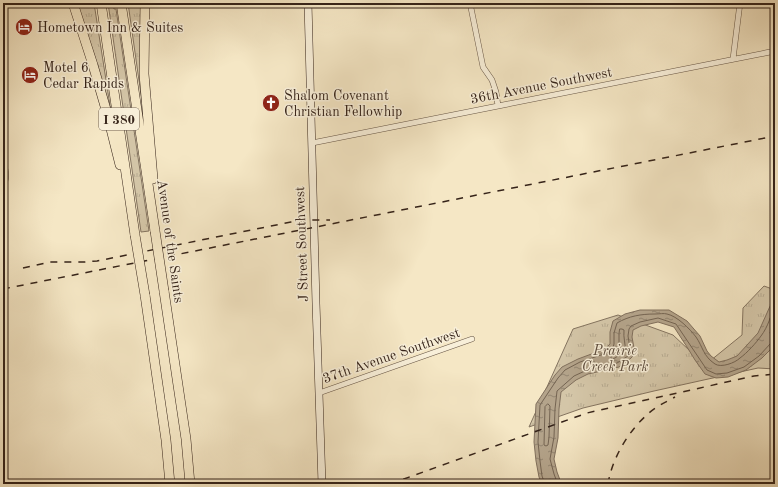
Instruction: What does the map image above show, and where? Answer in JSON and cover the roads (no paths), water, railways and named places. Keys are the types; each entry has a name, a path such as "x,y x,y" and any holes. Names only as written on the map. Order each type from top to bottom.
{"highway":[{"path":"72,3 99,85 132,211"},
{"name":"I 380","path":"101,3 166,440 170,484"},
{"name":"Avenue of the Saints","path":"121,3 186,439 190,484"},
{"path":"145,3 144,74 154,185 155,226"}],"street":[{"name":"J Street Southwest","path":"308,3 322,484"},
{"path":"470,3 482,67 492,80 498,106"},
{"path":"733,59 740,3"},
{"name":"36th Avenue Southwest","path":"312,142 775,51"},
{"path":"3,159 6,174 5,183 3,186"},
{"name":"37th Avenue Southwest","path":"319,393 472,339"}],"water":[{"path":"775,282 775,344 762,358 746,370 728,377 716,378 705,374 674,327 658,322 641,326 633,330 633,356 619,367 588,374 576,380 561,392 558,438 554,459 560,480 565,484 542,484 539,477 534,442 536,404 562,367 578,359 605,349 610,344 610,332 613,321 625,314 640,310 669,310 687,321 700,336 707,351 719,362 737,356 758,333 771,304 772,284"}],"railway":[{"path":"3,289 775,136"},
{"path":"23,268 50,262 97,261 291,222 330,220"},
{"path":"390,484 587,413 754,376 775,374"},
{"path":"608,484 613,464 628,436 652,411 675,397"}],"place":[{"name":"Hometown Inn & Suites","path":"24,27"},
{"name":"Motel 6 Cedar Rapids","path":"30,75"},
{"name":"Shalom Covenant Christian Fellowhip","path":"271,103"}],"park label":[{"name":"Prairie Creek Park","path":"615,358"}]}
